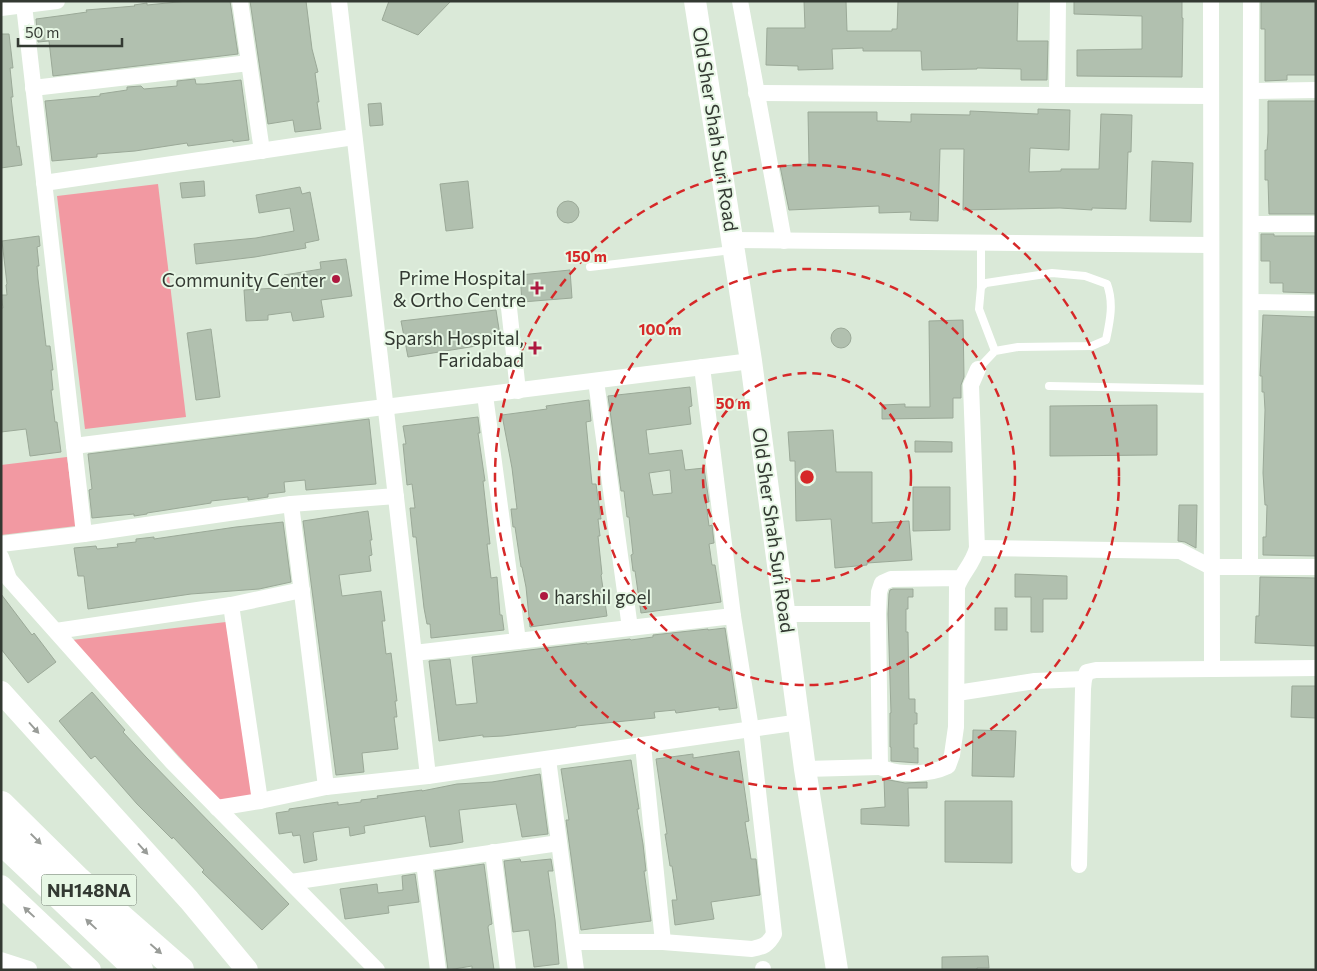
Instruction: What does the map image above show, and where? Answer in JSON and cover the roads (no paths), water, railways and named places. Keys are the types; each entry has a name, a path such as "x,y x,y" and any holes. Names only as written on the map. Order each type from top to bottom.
{"highway":[{"name":"NH148NA","path":"1,805 76,879 180,970"},
{"name":"NH148NA","path":"1,840 139,970"}],"street":[{"path":"1,8 57,1"},
{"path":"240,1 262,151"},
{"path":"339,1 428,776"},
{"name":"Old Sher Shah Suri Road","path":"695,1 751,361 805,769 837,970"},
{"path":"740,1 784,241"},
{"path":"1057,95 1058,1"},
{"path":"1210,1 1212,668"},
{"path":"1250,567 1251,1"},
{"path":"24,5 84,534"},
{"path":"33,88 249,63"},
{"path":"1251,91 1316,90"},
{"path":"756,93 1210,96"},
{"path":"44,183 354,137"},
{"path":"1251,224 1316,224"},
{"path":"734,245 784,241 1210,245"},
{"path":"1251,302 1316,303"},
{"path":"509,308 518,391"},
{"path":"74,446 751,361"},
{"path":"573,942 663,942 752,949 762,948 770,942 774,934 751,729 733,616 702,367"},
{"path":"805,769 880,766 888,770 909,773 939,770 948,766 952,756 957,693 957,587 960,578 970,567 977,548 971,385 978,369"},
{"path":"596,381 630,628"},
{"path":"485,395 518,641"},
{"path":"1,544 292,504 396,496"},
{"path":"292,504 326,787"},
{"path":"977,548 1180,551 1211,567 1316,567"},
{"path":"1,557 9,579 173,763 377,970"},
{"path":"880,766 878,614 879,592 882,583 891,579 960,578"},
{"path":"56,631 231,605 302,590"},
{"path":"231,605 260,801"},
{"path":"785,614 878,614"},
{"path":"414,653 733,616"},
{"path":"1079,865 1084,679 1087,672 1096,670 1316,668"},
{"path":"957,693 1035,681 1084,679"},
{"path":"1,692 183,893 247,970"},
{"path":"217,808 326,787 428,776 800,722"},
{"path":"643,745 663,942"},
{"path":"548,759 576,970"},
{"path":"291,882 559,843"},
{"path":"493,852 508,970"},
{"path":"424,862 438,970"},
{"path":"1,886 90,970"},
{"path":"1,960 29,969"}],"lane":[{"path":"981,243 982,287 979,309 994,350"},
{"path":"590,267 734,245"},
{"path":"978,369 994,350 1018,347 1092,346 1106,340 1110,323 1112,296 1107,284 1085,276 1052,273 986,283 982,287"},
{"path":"1049,386 1211,389"}],"place":[{"name":"Community Center","path":"336,279"},
{"name":"Prime Hospital & Ortho Centre","path":"537,288"},
{"name":"Sparsh Hospital, Faridabad","path":"535,348"},
{"name":"harshil goel","path":"544,596"}]}
